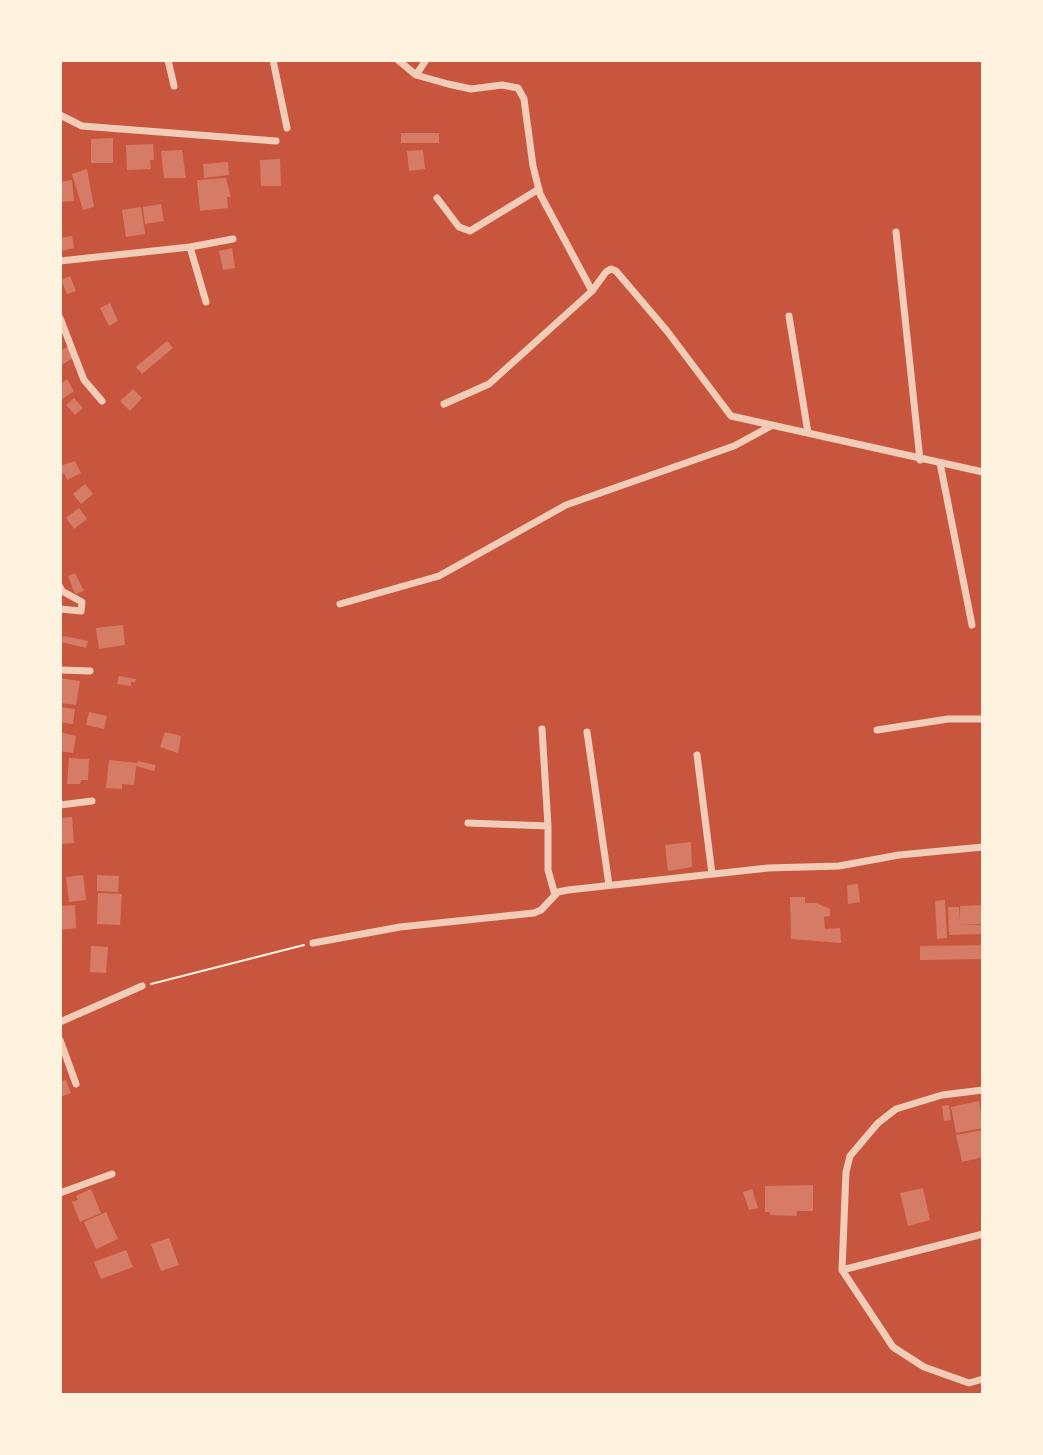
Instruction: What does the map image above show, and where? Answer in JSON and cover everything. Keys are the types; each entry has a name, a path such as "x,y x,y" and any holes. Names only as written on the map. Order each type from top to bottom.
{"street":[{"path":"168,60 174,86"},
{"path":"273,60 287,128"},
{"path":"398,60 416,75 471,89 502,85 518,88 524,99 539,189 592,291"},
{"path":"416,75 426,60"},
{"path":"60,115 82,126 276,141"},
{"path":"437,198 459,227 470,231 539,189"},
{"path":"896,232 920,460"},
{"path":"60,261 190,247 233,239"},
{"path":"190,247 206,302"},
{"path":"444,404 489,384 592,291 611,269 667,331 724,410 743,421 983,472"},
{"path":"789,316 808,433"},
{"path":"60,318 84,380 102,401"},
{"path":"340,604 439,576 566,505 734,446 771,426"},
{"path":"940,463 972,625"},
{"path":"60,587 82,602 81,611 60,609"},
{"path":"60,670 90,671"},
{"path":"877,730 948,719 983,719"},
{"path":"542,729 548,870 555,895"},
{"path":"587,732 609,885"},
{"path":"697,755 712,874"},
{"path":"60,805 92,801"},
{"path":"468,823 548,826"},
{"path":"313,943 400,927 534,913 562,891 768,868 839,866 899,855 983,847"},
{"path":"60,1022 142,986"},
{"path":"60,1040 76,1084"},
{"path":"983,1090 942,1095 896,1109 878,1123 850,1156 846,1172 842,1270 893,1347 924,1367 969,1383 983,1379"},
{"path":"60,1193 112,1174"},
{"path":"842,1270 983,1234"}],"path":[{"path":"142,986 313,943"}],"building":[{"path":"401,133 439,133 439,143 401,143"},
{"path":"113,138 113,163 91,163 91,139"},
{"path":"153,144 151,169 127,170 126,145"},
{"path":"182,150 186,178 164,178 161,151"},
{"path":"423,150 425,169 409,171 407,151"},
{"path":"280,159 281,186 261,186 260,160"},
{"path":"228,162 229,175 204,178 203,164"},
{"path":"87,169 94,207 83,210 72,174"},
{"path":"226,178 231,197 227,197 228,208 200,211 197,180"},
{"path":"72,180 74,201 60,202 60,182"},
{"path":"161,204 164,221 145,224 143,207"},
{"path":"141,207 145,234 126,237 122,210"},
{"path":"72,236 74,248 60,251 60,238"},
{"path":"232,248 235,268 223,270 219,251"},
{"path":"70,276 76,291 67,294 61,280"},
{"path":"110,303 118,321 109,326 100,308"},
{"path":"167,341 173,348 142,374 136,367"},
{"path":"69,346 73,358 60,366 60,351"},
{"path":"67,379 74,391 60,401 60,384"},
{"path":"133,389 142,398 130,411 120,401"},
{"path":"74,398 83,408 75,415 66,405"},
{"path":"75,461 81,473 67,480 64,473 60,476 60,466"},
{"path":"85,484 93,494 81,504 73,494"},
{"path":"79,508 87,519 74,529 66,518"},
{"path":"75,573 84,591 75,594 68,576"},
{"path":"123,625 125,645 99,649 96,628"},
{"path":"63,636 88,641 86,648 61,642"},
{"path":"119,676 136,679 131,686 117,684"},
{"path":"60,678 80,681 76,705 60,703"},
{"path":"60,707 75,709 73,724 60,722"},
{"path":"89,712 107,716 104,729 86,725"},
{"path":"60,732 76,736 73,753 60,751"},
{"path":"165,732 181,736 178,753 160,747"},
{"path":"69,758 89,759 88,780 81,780 80,784 67,784"},
{"path":"109,760 156,765 154,771 136,766 134,785 122,784 122,789 106,788"},
{"path":"72,817 74,843 60,844 60,818"},
{"path":"691,842 692,867 668,871 665,845"},
{"path":"83,875 86,900 69,902 66,877"},
{"path":"97,875 119,876 118,892 97,891"},
{"path":"858,884 860,902 848,904 847,885"},
{"path":"98,893 122,894 120,925 97,924"},
{"path":"790,897 805,897 805,903 816,903 830,909 830,916 824,917 825,929 840,928 841,943 791,939"},
{"path":"945,900 947,938 937,939 935,901"},
{"path":"75,905 76,928 60,930 60,906"},
{"path":"983,905 983,924 953,925 983,925 983,934 949,935 948,907 959,907 960,921 960,906"},
{"path":"983,945 983,959 920,960 920,946"},
{"path":"91,946 108,947 106,973 90,972"},
{"path":"66,1080 71,1093 60,1097 60,1082"},
{"path":"979,1101 983,1128 956,1133 951,1107"},
{"path":"949,1105 951,1120 944,1121 942,1106"},
{"path":"982,1130 983,1157 962,1162 956,1135"},
{"path":"813,1185 813,1211 797,1211 797,1216 765,1212 765,1186"},
{"path":"923,1188 930,1220 908,1226 900,1193"},
{"path":"91,1189 101,1213 80,1222 72,1202 78,1200 76,1196"},
{"path":"752,1189 758,1208 749,1210 743,1192"},
{"path":"106,1212 118,1239 96,1249 84,1222"},
{"path":"169,1238 179,1265 161,1271 151,1244"},
{"path":"126,1250 133,1267 101,1279 94,1262"}]}
